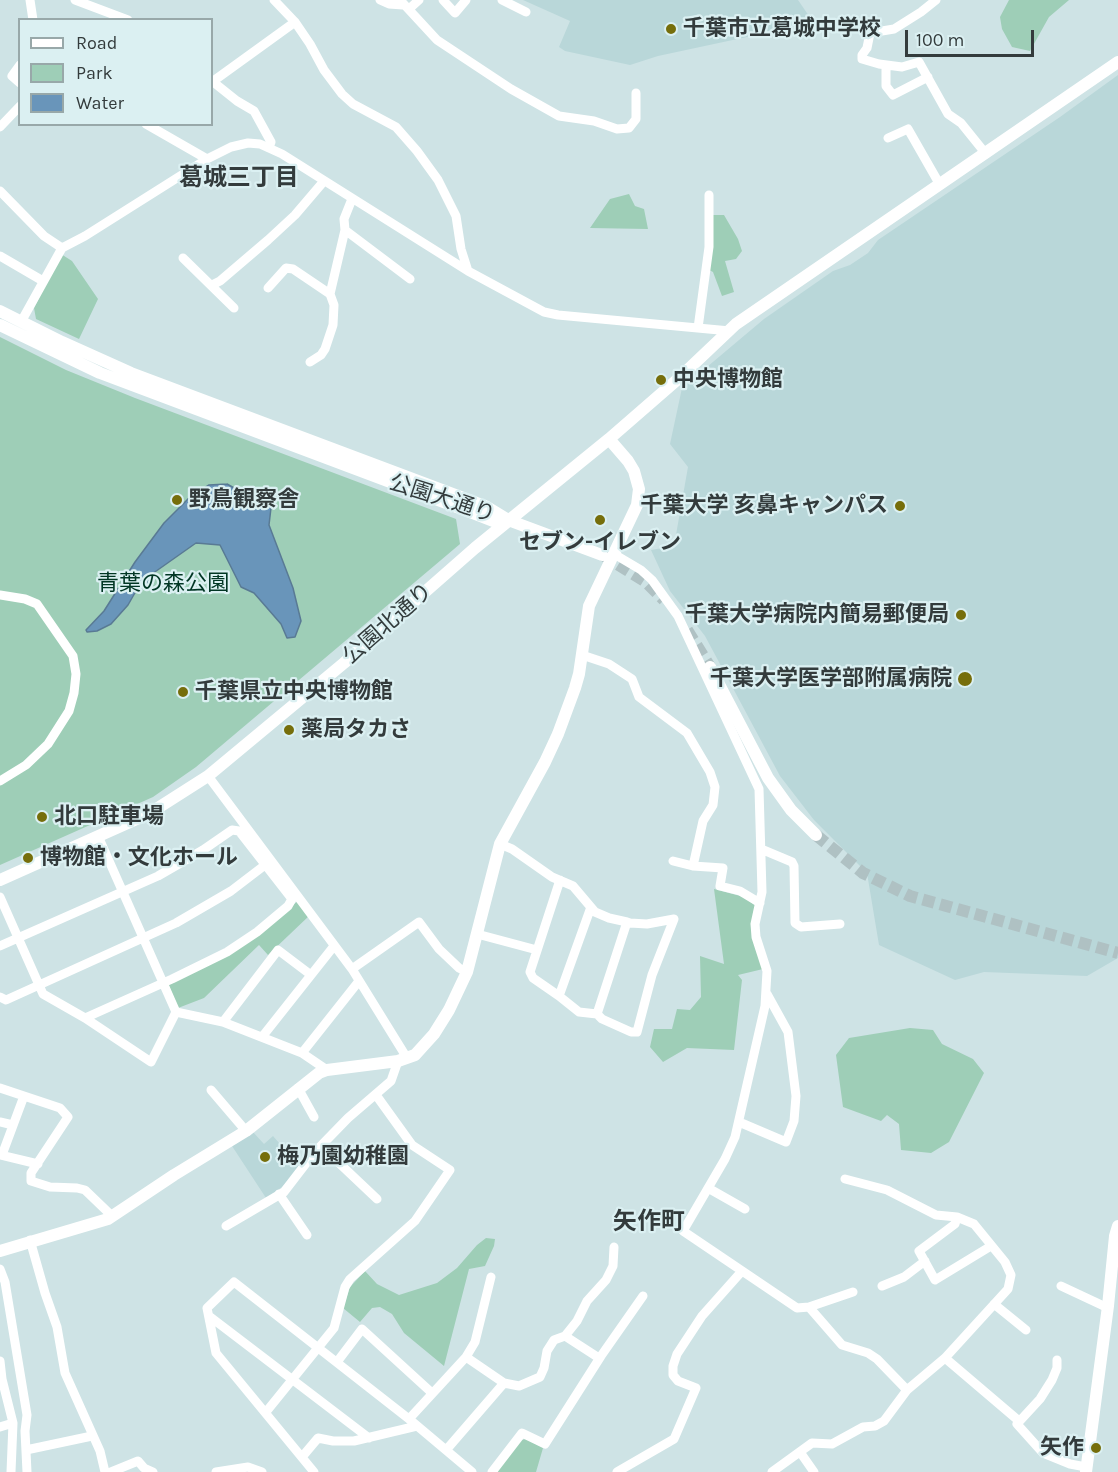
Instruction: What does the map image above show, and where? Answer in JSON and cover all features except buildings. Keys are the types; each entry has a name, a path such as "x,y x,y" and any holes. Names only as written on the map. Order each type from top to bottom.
{"street":[{"path":"30,0 33,18"},
{"path":"75,0 123,18"},
{"path":"274,0 295,22 324,70 342,94 353,104 396,127 417,150 438,180 456,216 461,249 468,271"},
{"path":"380,0 389,4 404,5 419,0"},
{"path":"443,0 455,13 466,0"},
{"path":"502,0 526,12"},
{"path":"918,0 925,8"},
{"path":"936,0 894,29 870,33 862,59 902,67 919,62 948,114 961,123 986,154"},
{"path":"404,5 437,40 511,89 559,116 594,120 617,129 629,128 636,119 636,93"},
{"path":"213,81 295,22"},
{"name":"公園北通り","path":"0,880 150,813 208,776 344,663 508,520 609,439 678,379 736,324 1118,62"},
{"path":"886,65 886,86 893,95 927,77"},
{"path":"18,68 12,76 18,81"},
{"path":"213,83 254,111 271,142 269,147"},
{"path":"0,127 18,108"},
{"path":"149,126 207,159"},
{"path":"888,138 908,129 940,185"},
{"path":"4,327 21,322 62,248 207,159 231,147 248,143 269,147 468,271 536,308 558,315 730,331"},
{"path":"212,285 220,281 274,234 308,201 324,180"},
{"path":"0,191 44,236 62,248"},
{"path":"698,328 709,247 710,195"},
{"path":"310,362 321,355 325,349 333,325 334,305 330,294 345,231 344,219 352,199"},
{"path":"345,231 410,279"},
{"path":"0,256 43,281"},
{"path":"183,258 234,308"},
{"path":"268,288 286,268 292,269 330,294"},
{"name":"公園大通り","path":"0,310 21,322 141,377 485,506 508,520"},
{"path":"21,322 29,339"},
{"name":"公園大通り","path":"4,327 100,373 478,516 493,521 508,520"},
{"path":"0,1251 112,1216 246,1131 319,1073 402,1060 415,1055 434,1034 449,1010 467,972 500,844 558,734 579,674 589,606 608,554 637,505 638,481 628,461 609,439"},
{"path":"508,520 608,554 641,570 652,580 678,616 692,643 759,789 762,892 755,924 756,937 767,971 767,994 735,1137 683,1232 791,1306 797,1308 809,1306 853,1292"},
{"path":"0,595 25,599 37,604 73,656 76,674 69,711 48,744 26,765 0,781"},
{"path":"582,656 609,664 632,679 639,697 687,733 710,772 715,787 713,805 703,821 693,866"},
{"path":"710,668 768,778 791,810 816,835"},
{"path":"208,776 352,969 402,1060"},
{"path":"0,946 180,864 232,830 239,831 292,899 288,906 228,952 85,1018"},
{"path":"0,897 43,994 85,1018 151,1062 176,1012 98,836"},
{"path":"500,844 573,886 595,912 609,918 647,924 674,919 652,975 637,1032 631,1032 602,1019 597,1014 579,1012 533,978 530,972 560,880"},
{"path":"761,849 792,862 795,923 801,927 840,924"},
{"path":"673,861 693,866 723,868 720,886 740,891 760,903"},
{"path":"0,997 6,1000 144,939 207,906 265,865"},
{"path":"560,996 591,907"},
{"path":"352,969 419,922 439,949 459,968 467,972"},
{"path":"597,1014 627,922"},
{"path":"477,934 537,950"},
{"path":"262,1037 334,946"},
{"path":"223,1022 278,950 311,975"},
{"path":"302,1053 359,981"},
{"path":"739,1122 786,1142 794,1121 796,1096 788,1032 767,994"},
{"path":"176,1012 223,1022 302,1053 327,1070"},
{"path":"226,1226 284,1192 321,1146 348,1118 392,1081 402,1060"},
{"path":"0,1088 60,1108 68,1117 31,1173 31,1181 50,1187 85,1190 112,1216"},
{"path":"298,1088 314,1117"},
{"path":"211,1090 246,1131"},
{"path":"266,1412 334,1328 345,1287 350,1279 415,1221 450,1170 412,1145 376,1095"},
{"path":"24,1096 1,1155 38,1164"},
{"path":"0,1122 13,1125"},
{"path":"321,1146 376,1199"},
{"path":"772,1472 812,1443 832,1444 863,1427 875,1426 884,1421 907,1390 945,1358 1008,1289 1011,1275 1005,1262 974,1224 957,1217 936,1215 887,1190 845,1179"},
{"path":"708,1188 745,1209"},
{"path":"279,1194 307,1235"},
{"path":"957,1217 955,1224 920,1251 935,1280 991,1246"},
{"path":"1057,1360 1057,1368 1052,1380 1040,1399 1017,1424 1043,1453 1086,1470 1118,1226"},
{"path":"30,1240 57,1327 65,1373 100,1451 105,1472"},
{"path":"466,1357 504,1383 519,1386 540,1377 554,1340 565,1336 577,1321 586,1301 606,1280 613,1266 614,1247"},
{"path":"882,1286 904,1277 925,1261"},
{"path":"0,1269 5,1282 24,1386 27,1414 25,1431 27,1472"},
{"path":"617,1472 674,1439 696,1388 678,1381 673,1375 677,1354 702,1316 742,1271"},
{"path":"302,1457 318,1438 333,1441 369,1438 413,1422 432,1393 466,1357 475,1342 491,1277"},
{"path":"314,1472 216,1353 207,1308 234,1282 447,1449 472,1472"},
{"path":"1060,1286 1108,1308"},
{"path":"492,1472 522,1433 545,1444 599,1358 643,1296"},
{"path":"994,1304 1026,1330"},
{"path":"809,1306 842,1345 868,1353 877,1359 907,1390"},
{"path":"209,1316 369,1438"},
{"path":"337,1362 363,1329 432,1393"},
{"path":"565,1336 599,1358"},
{"path":"945,1358 1020,1421"},
{"path":"0,1361 1,1379 13,1423 11,1472"},
{"path":"447,1449 504,1383"},
{"path":"0,1427 13,1423"},
{"path":"27,1450 92,1436"},
{"path":"800,1452 814,1472"},
{"path":"111,1472 138,1461 144,1468 153,1472"},
{"path":"216,1472 248,1467 262,1472"}],"shaded area":[{"name":"千葉市立葛城中学校","path":"523,0 798,0 809,16 796,24 756,35 658,56 630,65 565,51 559,47 570,21"},
{"name":"千葉大学 亥鼻キャンパス","path":"1118,75 1118,958 1087,976 984,972 955,980 879,945 867,873 814,820 780,776 705,636 670,591 651,550 674,546 688,467 670,444 682,388 764,319 833,271 850,265 868,253 878,240"},
{"name":"梅乃園幼稚園","path":"253,1132 264,1144 273,1136 300,1167 282,1187 266,1198 232,1146"}],"green space":[{"path":"1009,0 1069,0 1049,17 1030,51 1012,47 1002,29 1000,17"},
{"path":"629,194 635,206 644,209 648,229 590,228 610,199"},
{"path":"712,215 724,215 742,251 736,259 725,261 734,292 722,296 713,272 707,269"},
{"path":"61,254 72,261 98,299 79,339 36,319 34,308"},
{"name":"青葉の森公園","path":"0,337 66,370 135,398 456,519 460,544 196,767 153,797 0,865"},
{"path":"714,889 744,897 757,907 763,969 738,975 742,980 734,1050 687,1048 663,1062 650,1047 654,1029 672,1029 677,1009 690,1010 701,997 700,956 724,964"},
{"path":"299,900 310,915 268,955 259,945 204,998 178,1008 168,983 258,934"},
{"path":"910,1028 933,1030 942,1044 973,1059 984,1073 949,1142 931,1153 901,1150 899,1124 887,1115 881,1121 843,1107 836,1055 849,1038"},
{"path":"486,1238 495,1239 494,1246 485,1266 469,1269 444,1366 404,1333 392,1314 380,1307 372,1308 360,1322 343,1308 350,1287 365,1271 377,1284 399,1295 437,1283 457,1268"},
{"path":"526,1439 543,1448 536,1472 495,1472 521,1440"}],"water":[{"path":"227,484 236,489 255,491 272,499 269,525 293,588 301,621 295,637 287,638 281,624 254,593 241,587 220,545 196,543 152,574 145,587 136,591 128,605 111,624 97,631 87,632 86,630 104,611 135,562 164,523 189,498 209,485"}],"tunnel":[{"path":"603,555 646,582 664,600"},
{"path":"687,630 710,667"},
{"path":"816,835 863,873 910,896 1118,953"}],"place":[{"name":"千葉市立葛城中学校","path":"671,29"},
{"name":"中央博物館","path":"661,380"},
{"name":"野鳥観察舎","path":"177,500"},
{"name":"千葉大学 亥鼻キャンパス","path":"900,506"},
{"name":"セブン-イレブン","path":"600,520"},
{"name":"千葉大学病院内簡易郵便局","path":"961,615"},
{"name":"千葉大学医学部附属病院","path":"965,679"},
{"name":"千葉県立中央博物館","path":"183,692"},
{"name":"薬局タカさ","path":"289,730"},
{"name":"北口駐車場","path":"42,817"},
{"name":"博物館・文化ホール","path":"28,858"},
{"name":"梅乃園幼稚園","path":"265,1157"},
{"name":"矢作","path":"1096,1448"}],"district":[{"name":"葛城三丁目","path":"239,178"},
{"name":"矢作町","path":"649,1222"}]}
